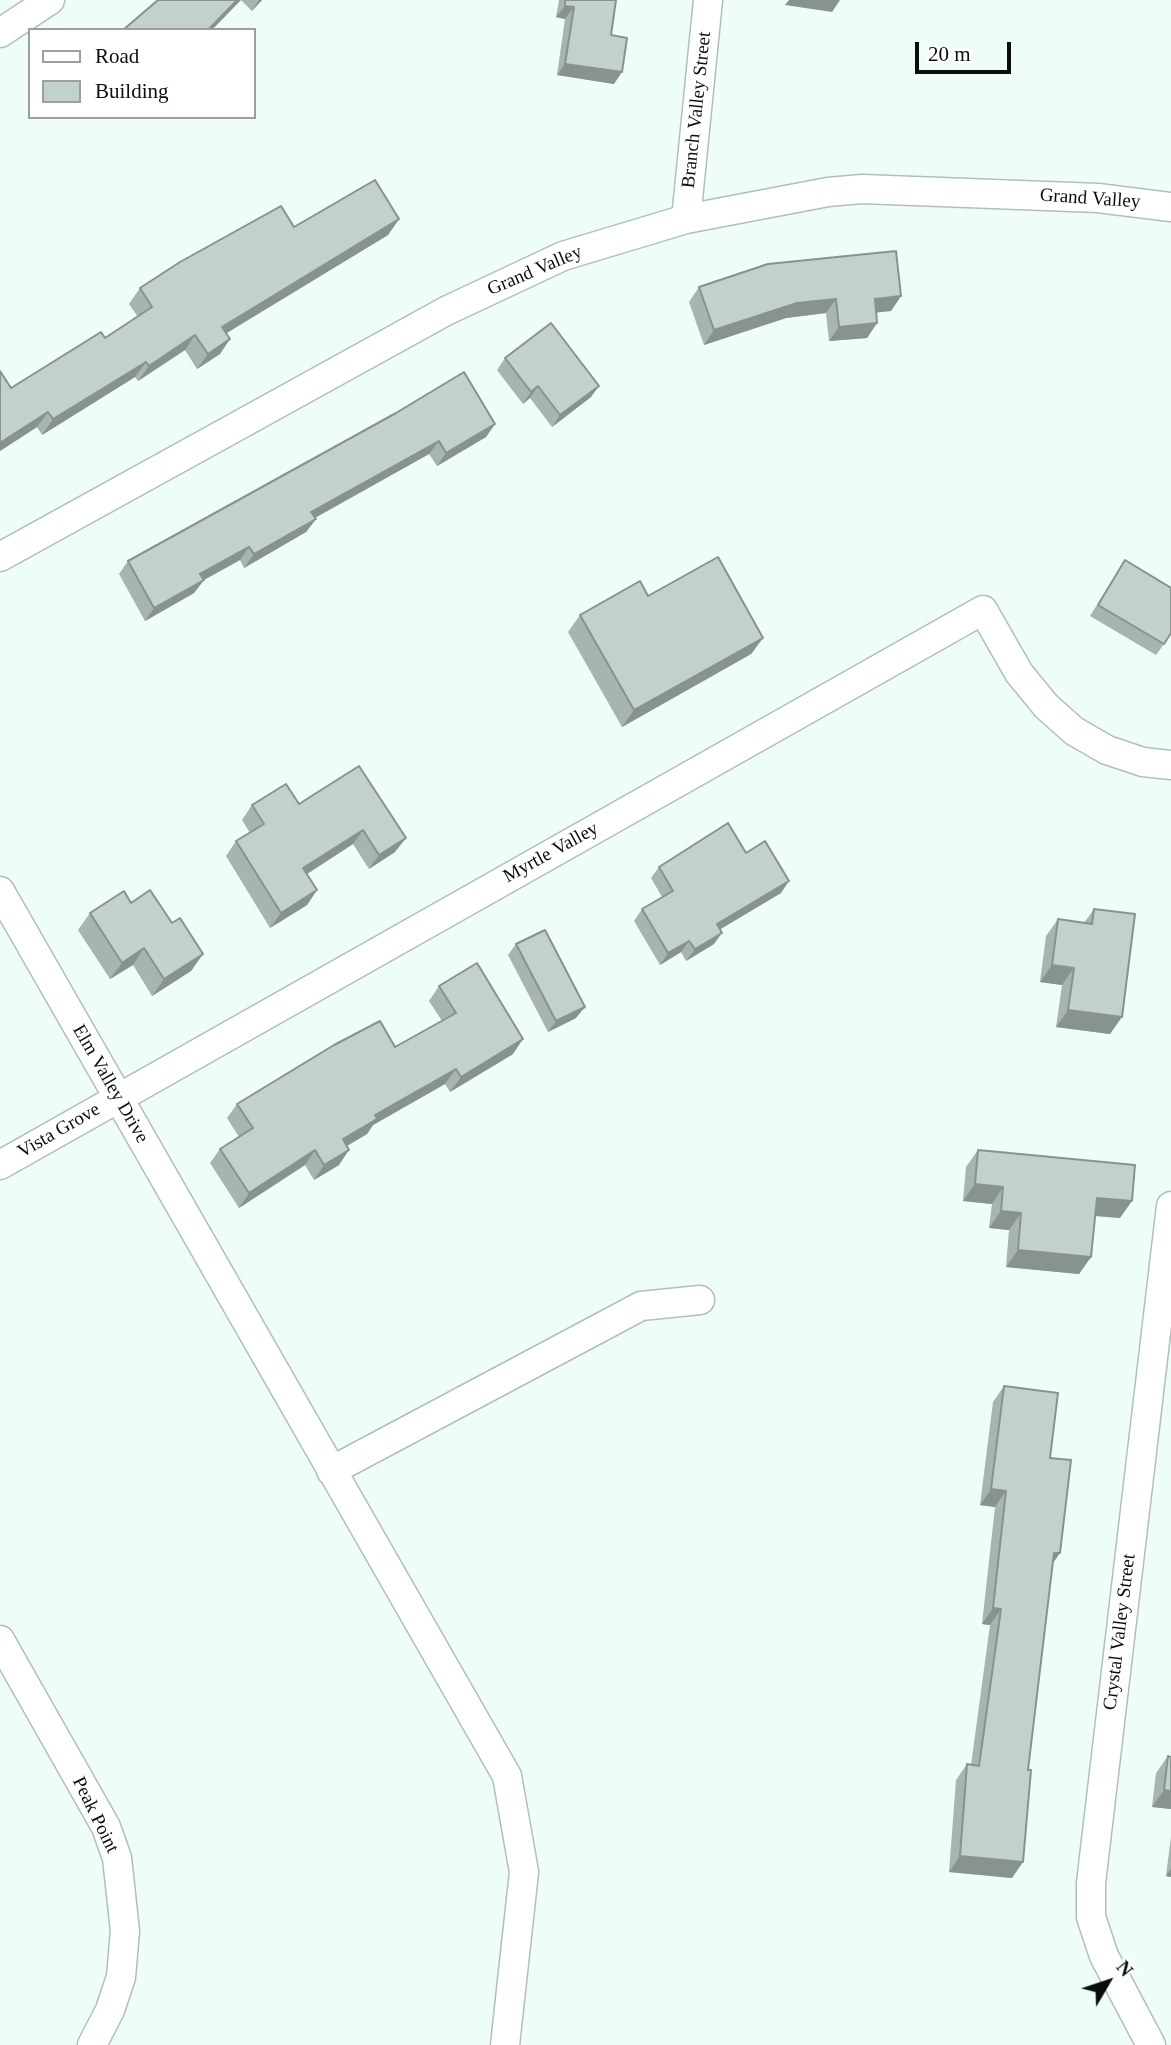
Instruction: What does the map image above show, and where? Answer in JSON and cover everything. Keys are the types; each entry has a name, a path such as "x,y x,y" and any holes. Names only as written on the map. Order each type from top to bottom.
{"street":[{"path":"0,33 50,0"},
{"name":"Branch Valley Street","path":"685,219 708,0"},
{"name":"Grand Valley","path":"0,557 446,311 563,256 685,219 828,192 862,190 1098,198 1171,206"},
{"name":"Myrtle Valley","path":"118,1097 983,610 1019,673 1046,706 1074,732 1107,750 1143,762 1171,765"},
{"name":"Elm Valley Drive","path":"0,891 507,1776 524,1872 505,2045"},
{"name":"Vista Grove","path":"0,1165 118,1097"},
{"name":"Crystal Valley Street","path":"1151,2045 1104,1955 1091,1917 1091,1883 1162,1356 1171,1206"},
{"path":"331,1471 641,1306 700,1300"},
{"name":"Peak Point","path":"0,1640 106,1827 117,1858 125,1931 121,1977 110,2010 92,2045"}],"building":[{"path":"158,0 237,0 210,28 125,28"},
{"path":"565,0 616,0 611,35 627,38 622,72 565,64 574,7 565,6"},
{"path":"375,180 399,219 222,327 230,339 208,354 195,335 149,366 146,362 53,419 48,412 0,443 0,371 11,388 101,332 105,338 152,307 140,288 180,262 281,206 294,227"},
{"path":"896,251 901,296 875,299 877,323 839,327 836,299 797,303 714,330 699,287 768,264"},
{"path":"551,323 599,386 560,415 538,386 531,392 505,358"},
{"path":"464,372 495,424 446,453 439,441 311,512 316,519 254,554 249,547 200,574 204,580 154,608 128,561 396,413"},
{"path":"718,557 763,638 634,710 580,615 640,581 648,596"},
{"path":"1125,560 1171,588 1171,633 1164,644 1098,605"},
{"path":"359,766 406,838 379,855 363,830 303,868 317,890 281,913 236,841 264,824 252,805 286,784 299,804"},
{"path":"728,823 746,853 765,841 789,881 717,924 722,933 695,949 689,941 668,953 642,909 673,891 659,867"},
{"path":"150,890 172,923 180,918 203,954 164,979 144,948 122,963 90,913 124,891 131,903"},
{"path":"1094,909 1135,914 1122,1017 1068,1010 1074,968 1052,965 1058,919 1092,924"},
{"path":"545,930 585,1007 556,1021 516,944"},
{"path":"477,963 523,1039 461,1077 456,1069 375,1115 377,1119 343,1139 349,1150 324,1165 315,1150 249,1193 220,1149 253,1128 237,1104 334,1045 380,1021 395,1047 456,1013 439,986"},
{"path":"978,1150 1135,1165 1132,1201 1097,1198 1091,1257 1018,1250 1021,1213 1001,1211 1003,1187 975,1184"},
{"path":"1004,1386 1058,1393 1050,1458 1071,1460 1060,1553 1054,1553 1028,1770 1031,1770 1023,1862 960,1856 967,1764 979,1766 1001,1609 993,1608 1006,1491 991,1489"},
{"path":"1168,1756 1171,1757 1171,1791 1164,1790"}]}
